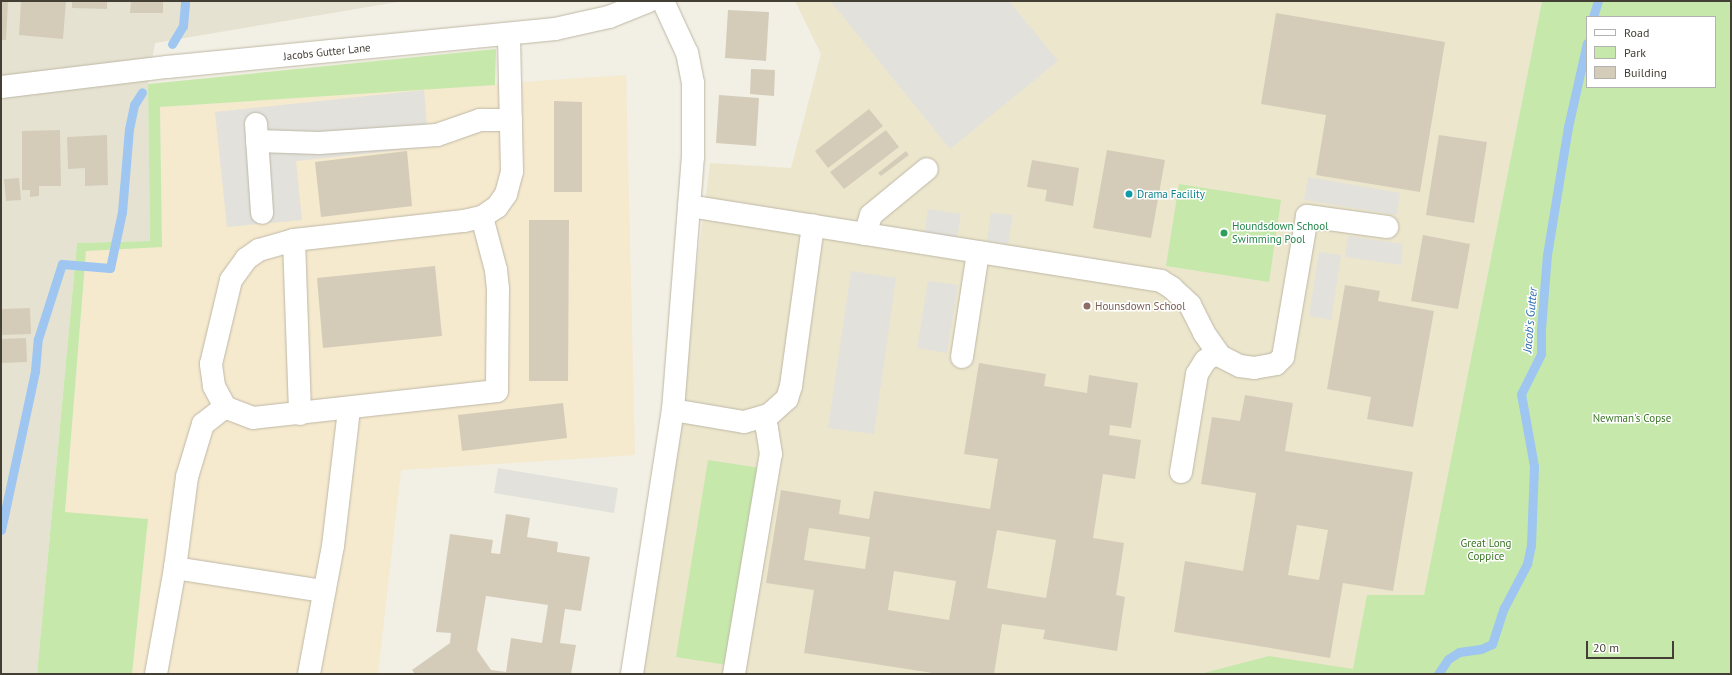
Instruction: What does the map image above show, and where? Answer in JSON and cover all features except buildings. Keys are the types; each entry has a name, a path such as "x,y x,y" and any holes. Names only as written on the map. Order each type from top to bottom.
{"street":[{"name":"Jacobs Gutter Lane","path":"1,87 160,68 510,35 580,24 609,17 649,1"},
{"path":"632,674 673,410 693,158 693,83 687,53 663,1"},
{"path":"482,217 496,270 498,289 497,390 348,409 253,418 225,407 214,386 211,364 231,280 246,259 259,250 294,240 482,217 497,207 506,194 512,171 510,35"},
{"path":"262,213 256,132 319,143 437,135 480,120 511,120"},
{"path":"865,234 871,215 927,169"},
{"path":"689,206 1161,281 1172,288 1190,305 1217,352 1228,361 1254,368 1276,364 1283,357 1307,216 1387,227"},
{"path":"673,410 744,422 762,418 779,408 787,399 791,386 813,226"},
{"path":"294,240 300,414"},
{"path":"962,357 978,252"},
{"path":"1181,472 1198,374 1202,364 1217,352"},
{"path":"156,674 175,568 187,477 203,424 225,407"},
{"path":"309,674 333,546 348,409"},
{"path":"734,674 771,454 767,428 762,418"},
{"path":"175,568 324,590"}],"shaded area":[{"path":"1,1 403,1 155,43 148,84 150,241 77,243 37,674 1,674"},
{"name":"Hounsdown School","path":"795,1 1542,1 1424,595 1352,674 636,674 674,443 710,163 791,168 821,54"},
{"path":"835,1 1009,1 1058,61 950,149 832,3"},
{"path":"626,75 635,455 401,470 378,674 132,674 148,519 65,513 86,251 162,246 160,107"},
{"path":"424,90 429,147 296,161 302,220 227,227 215,112"},
{"path":"1308,177 1400,193 1397,215 1304,200"},
{"path":"928,209 961,214 957,239 924,234"},
{"path":"991,213 1013,215 1008,244 987,241"},
{"path":"1348,236 1403,244 1401,265 1345,257"},
{"path":"1319,252 1341,255 1331,320 1309,316"},
{"path":"851,271 896,278 874,434 828,428"},
{"path":"928,281 958,285 947,353 917,348"},
{"path":"498,468 618,488 614,513 494,493"}],"green space":[{"name":"Newman's Copse","path":"1542,1 1731,1 1731,674 1200,674 1269,656 1353,669 1367,595 1424,595"},
{"path":"496,49 495,85 160,107 162,247 86,251 65,512 148,519 132,674 37,674 77,243 150,241 148,84"},
{"name":"Houndsdown School Swimming Pool","path":"1179,184 1281,200 1269,282 1166,266"},
{"path":"708,460 760,468 727,665 676,657"}],"waterway":[{"path":"172,44 183,26 185,1"},
{"name":"Jacob's Gutter","path":"1593,16 1598,1"},
{"name":"Jacob's Gutter","path":"1438,674 1448,659 1459,652 1481,649 1492,644 1504,608 1527,564 1531,545 1534,466 1521,394 1541,354 1541,329 1547,255 1568,127 1586,47"},
{"path":"1,530 35,371 38,339 62,264 110,268 122,212 129,129 134,105 142,92"}],"place":[{"name":"Drama Facility","path":"1129,194"},
{"name":"Houndsdown School Swimming Pool","path":"1224,233"},
{"name":"Hounsdown School","path":"1087,306"}],"park label":[{"name":"Great Long Coppice","path":"1486,550"}]}
